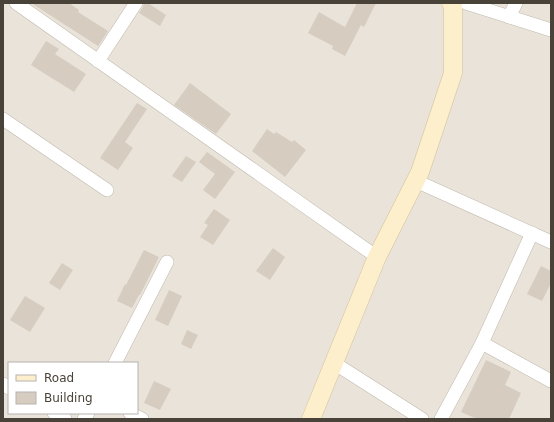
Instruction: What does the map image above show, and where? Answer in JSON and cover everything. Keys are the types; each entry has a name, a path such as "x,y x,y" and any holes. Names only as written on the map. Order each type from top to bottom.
{"street":[{"path":"16,3 377,257"},
{"path":"98,61 136,3"},
{"path":"311,419 377,257 420,172 453,73 452,3"},
{"path":"466,3 551,30"},
{"path":"509,17 516,3"},
{"path":"3,119 107,190"},
{"path":"416,180 551,242"},
{"path":"441,419 482,343 532,233"},
{"path":"116,362 167,262"},
{"path":"482,343 551,382"},
{"path":"334,363 422,419"},
{"path":"56,414 65,419"},
{"path":"132,414 142,419"}],"shaded area":[{"path":"3,3 551,3 551,419 3,419"}],"building":[{"path":"31,3 69,3 79,10 78,12 108,31 98,46"},
{"path":"144,3 148,3 166,15 160,26 139,13"},
{"path":"357,3 376,3 364,27 361,25 345,56 332,49 333,46 308,33 319,12 345,27"},
{"path":"46,41 59,49 55,54 86,74 74,92 31,65"},
{"path":"190,83 231,114 216,134 174,105"},
{"path":"137,103 147,109 125,142 133,148 118,170 100,158"},
{"path":"267,129 274,134 276,132 292,142 294,140 306,150 285,177 252,151"},
{"path":"207,152 235,172 215,199 203,190 215,174 199,162"},
{"path":"186,156 196,162 182,182 172,176"},
{"path":"214,209 230,220 213,245 200,237 208,225 204,223"},
{"path":"273,248 285,257 270,280 256,271"},
{"path":"144,250 159,257 132,308 117,301"},
{"path":"62,263 73,270 60,290 49,283"},
{"path":"541,266 551,271 551,283 542,301 527,294"},
{"path":"169,290 182,296 168,326 155,320"},
{"path":"25,296 45,308 30,332 10,320"},
{"path":"187,330 198,335 191,349 181,344"},
{"path":"486,360 511,372 505,385 521,393 509,419 477,419 461,412"},
{"path":"154,381 171,389 160,410 144,403"}]}
